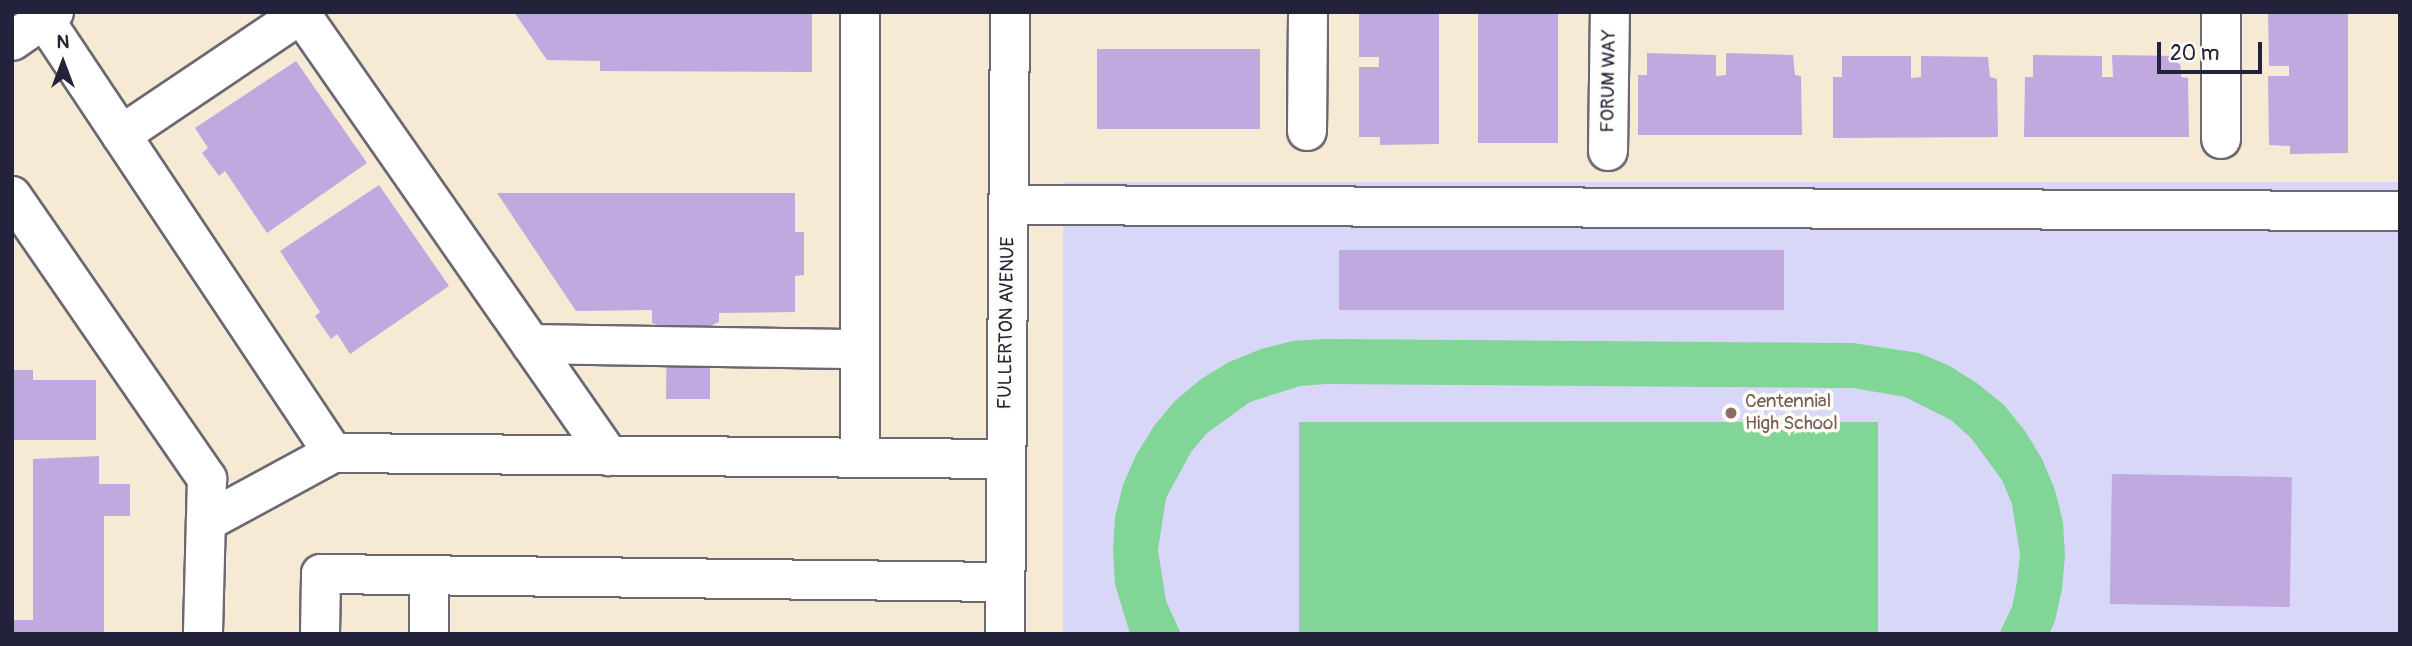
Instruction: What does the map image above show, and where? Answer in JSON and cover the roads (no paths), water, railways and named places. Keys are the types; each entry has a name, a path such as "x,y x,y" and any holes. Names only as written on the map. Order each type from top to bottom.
{"main road":[{"path":"860,12 860,457"},
{"name":"FULLERTON AVENUE","path":"1004,634 1010,12"},
{"path":"1307,131 1308,12"},
{"name":"FORUM WAY","path":"1608,150 1610,12"},
{"path":"2221,12 2221,139"},
{"path":"121,135 302,13 609,456"},
{"path":"12,40 49,15 121,135 333,453"},
{"path":"12,197 207,479 203,634"},
{"path":"1009,205 2400,211"},
{"path":"531,344 860,349"},
{"path":"206,522 333,453 1006,459"},
{"path":"320,634 321,574 1005,582"},
{"path":"429,575 429,634"}],"place":[{"name":"Centennial High School","path":"1731,413"}]}
